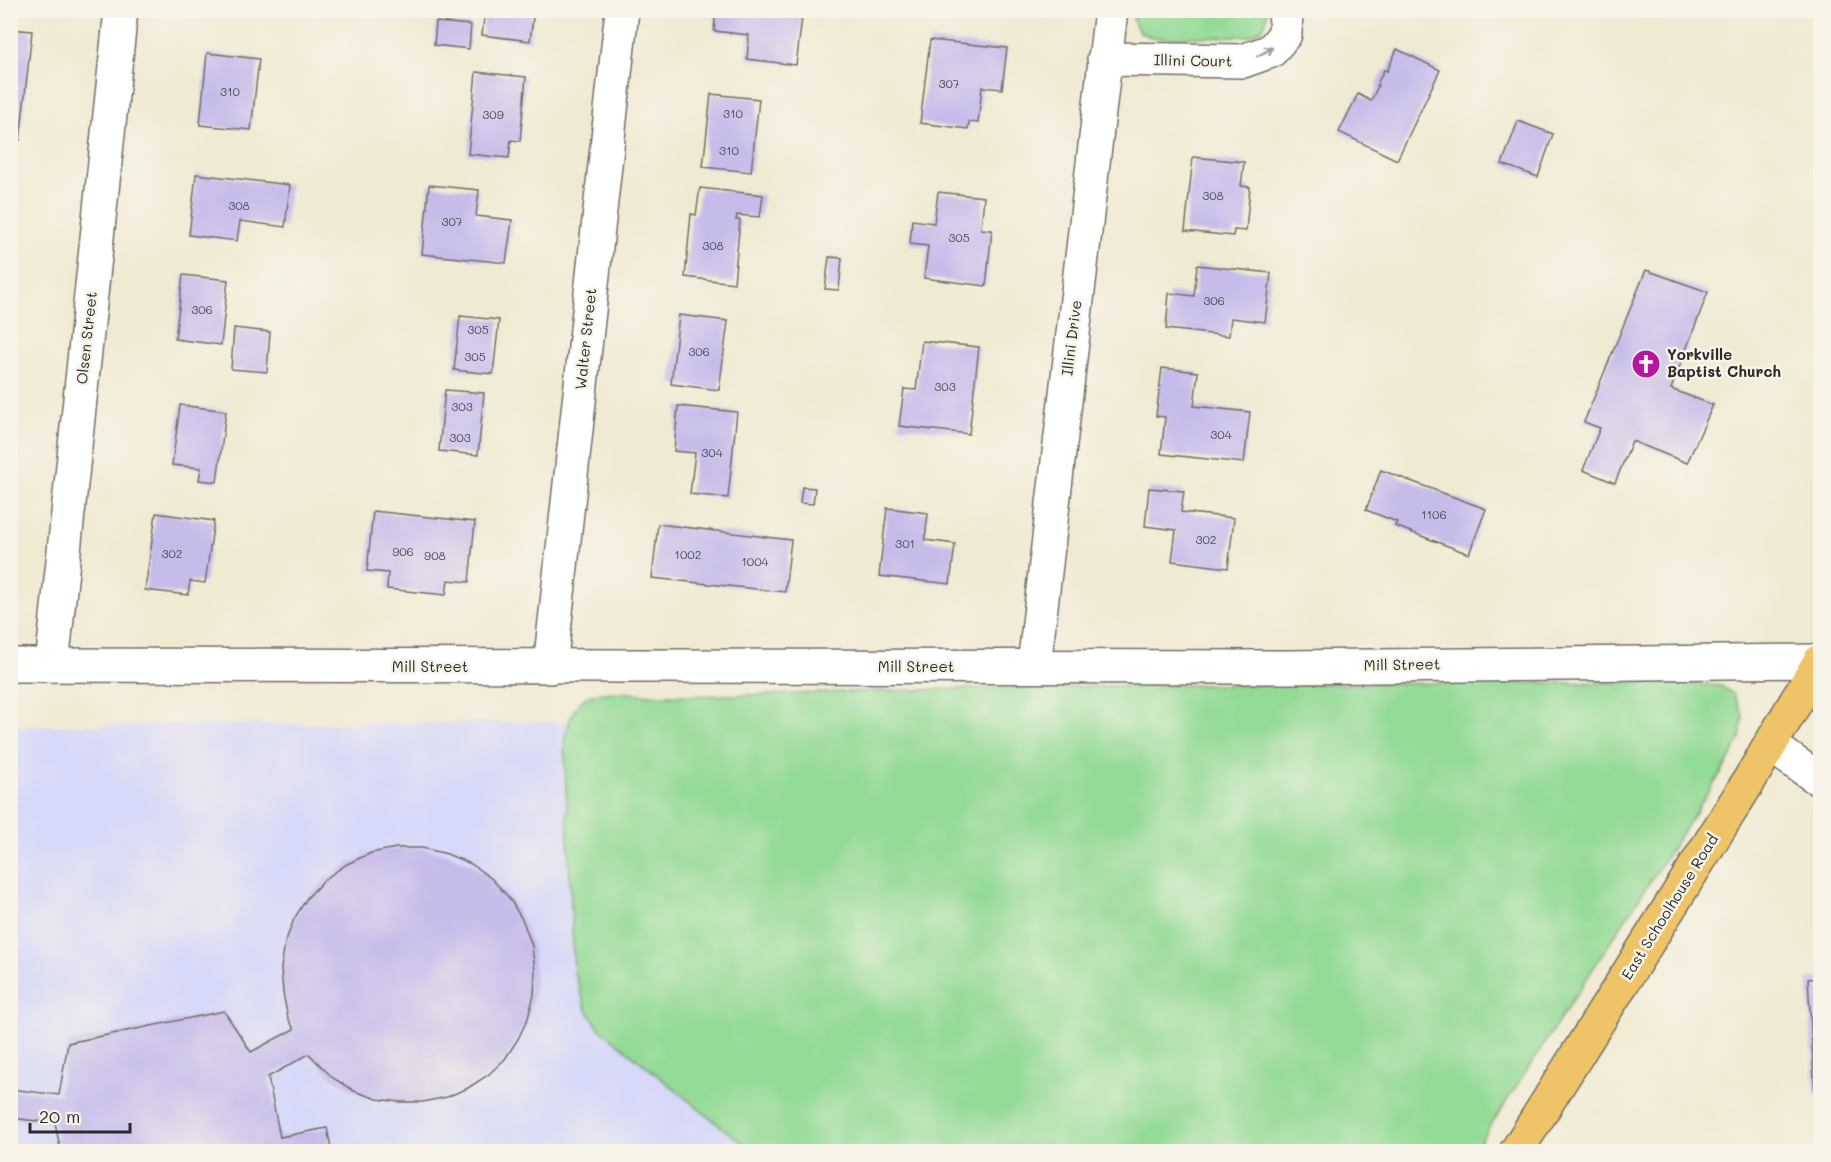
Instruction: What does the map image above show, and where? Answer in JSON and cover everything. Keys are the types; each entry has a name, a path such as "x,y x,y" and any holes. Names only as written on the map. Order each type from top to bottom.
{"main road":[{"name":"East Schoolhouse Road","path":"1516,1152 1821,661"}],"street":[{"name":"Olsen Street","path":"52,665 121,10"},
{"name":"Walter Street","path":"550,667 622,10"},
{"name":"Illini Drive","path":"1034,666 1111,10"},
{"name":"Illini Court","path":"1104,59 1244,62 1270,51 1285,34 1286,10"},
{"name":"Mill Street","path":"10,665 1289,667 1821,661"},
{"path":"1770,745 1821,780"}],"shaded area":[{"path":"1656,713 1417,1151 11,1152 10,726"}],"green space":[{"path":"1135,11 1267,11 1263,27 1248,36 1153,38 1139,32 1133,20"},
{"path":"1672,682 1721,686 1733,694 1743,715 1740,739 1728,762 1474,1151 754,1151 600,1029 586,1009 574,972 564,741 576,707 592,695 617,692 660,695 740,695 1140,686"}],"building":[{"path":"485,10 534,10 530,41 482,35"},
{"path":"716,10 803,10 796,65 747,59 749,35 714,31"},
{"path":"436,22 471,25 469,49 434,45"},
{"path":"10,29 32,31 20,140 10,139"},
{"path":"930,40 1007,48 1002,89 982,87 978,123 969,122 968,129 920,123"},
{"path":"1397,49 1440,70 1397,160 1339,132 1358,94 1371,101 1384,70 1387,71"},
{"path":"207,53 259,59 251,130 200,125"},
{"path":"476,72 526,77 520,141 511,140 509,158 468,154"},
{"path":"711,94 759,99 751,172 703,167"},
{"path":"1518,121 1553,134 1538,177 1502,164"},
{"path":"1193,157 1244,162 1241,186 1250,187 1246,231 1234,230 1233,236 1185,231"},
{"path":"196,174 290,185 285,227 240,221 237,241 189,235"},
{"path":"429,185 479,190 476,216 512,220 506,263 422,254"},
{"path":"700,188 763,195 760,217 737,215 736,220 740,220 734,283 685,277 691,214 696,215"},
{"path":"938,192 984,197 981,229 992,230 986,286 924,278 928,246 910,244 912,220 934,223"},
{"path":"829,257 842,258 839,290 825,289"},
{"path":"1197,265 1271,273 1265,322 1231,318 1229,336 1166,329 1169,293 1194,296"},
{"path":"1646,270 1708,292 1671,389 1713,405 1687,463 1632,441 1615,483 1583,470 1600,428 1584,422"},
{"path":"183,275 228,280 221,345 175,339"},
{"path":"679,315 728,321 719,390 671,384"},
{"path":"460,316 499,320 493,374 454,370"},
{"path":"234,328 270,332 267,372 231,369"},
{"path":"922,341 979,347 969,434 899,426 904,389 916,390"},
{"path":"1162,368 1198,372 1194,406 1250,412 1244,463 1161,454 1165,417 1156,416"},
{"path":"445,390 484,393 478,455 439,451"},
{"path":"180,405 226,411 217,482 199,480 201,468 172,465"},
{"path":"678,406 737,412 728,498 690,494 695,453 674,451"},
{"path":"1381,470 1486,509 1469,554 1395,526 1397,522 1366,510"},
{"path":"802,487 815,488 813,504 800,503"},
{"path":"1149,488 1184,491 1181,512 1234,518 1228,568 1172,561 1176,530 1145,526"},
{"path":"887,508 928,513 925,540 955,544 950,584 879,576"},
{"path":"373,511 475,522 469,582 448,580 446,595 387,589 388,573 367,571"},
{"path":"156,513 214,521 205,583 190,581 188,595 145,590"},
{"path":"658,524 791,540 785,592 652,578"},
{"path":"396,848 422,848 447,854 471,864 492,879 510,899 523,921 532,946 535,972 534,995 528,1018 518,1039 505,1059 488,1075 468,1088 447,1097 423,1102 377,1099 354,1091 333,1078 309,1054 268,1077 280,1137 327,1128 332,1152 61,1152 55,1123 10,1118 10,1089 59,1095 68,1043 224,1011 251,1052 294,1029 288,1018 281,968 285,943 294,919 307,898 325,879 347,864 371,853"},
{"path":"1820,978 1820,1093 1815,1094 1808,979"}],"place":[{"name":"Yorkville Baptist Church","path":"1646,364"}]}
